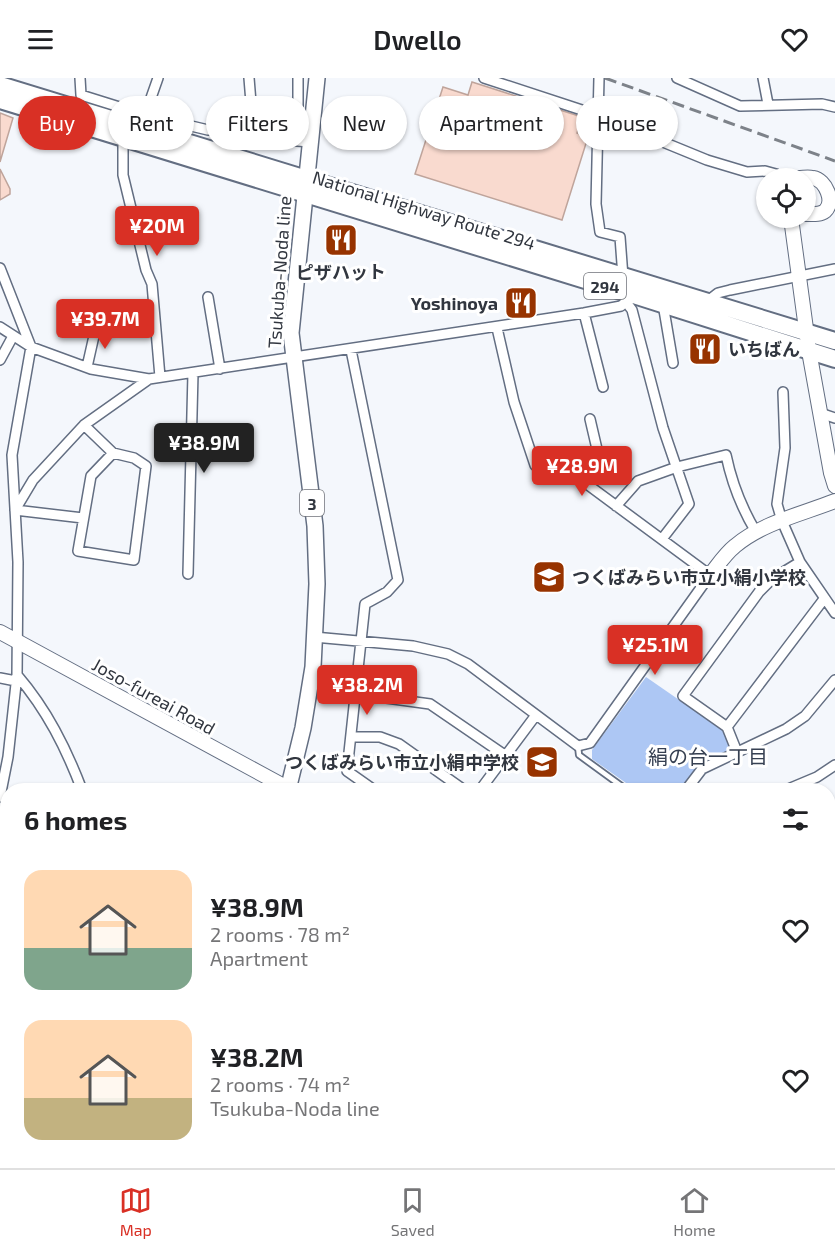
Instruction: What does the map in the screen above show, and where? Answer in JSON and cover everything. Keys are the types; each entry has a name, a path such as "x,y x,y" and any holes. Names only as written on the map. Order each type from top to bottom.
{"highway":[{"name":"National Highway Route 294","path":"0,85 108,118"},
{"name":"National Highway Route 294","path":"0,100 108,121"},
{"name":"National Highway Route 294","path":"194,148 630,299 663,304 835,359"},
{"name":"National Highway Route 294","path":"305,187 623,277 835,341"}],"main road":[{"name":"Tsukuba-Noda line","path":"290,783 313,667 317,584 315,526 291,333 316,78"}],"street":[{"path":"80,78 81,95 108,112"},
{"path":"152,96 158,78"},
{"path":"249,78 250,96"},
{"path":"298,78 298,96"},
{"path":"484,78 576,108"},
{"path":"598,96 599,78"},
{"path":"677,78 740,105 822,104 835,107"},
{"path":"763,78 768,104"},
{"path":"678,148 747,172 756,172"},
{"path":"124,150 123,175 146,270 152,284 160,377"},
{"path":"597,150 596,204 600,232 620,237 623,277"},
{"path":"816,179 825,185 830,194 831,206 823,213 816,213"},
{"path":"792,228 809,351 835,486"},
{"path":"0,268 31,347 12,455 18,562 18,641 8,757 3,783"},
{"path":"705,303 718,293 835,269"},
{"path":"208,297 220,369"},
{"path":"0,327 31,347 87,367 149,379 584,314 621,306 630,299 663,428 690,504 662,539"},
{"path":"663,304 673,363"},
{"path":"584,314 603,387"},
{"path":"87,367 96,327"},
{"path":"496,328 514,402 535,465 574,459 580,479 710,575"},
{"path":"0,360 13,336"},
{"path":"351,350 398,580 387,592 365,604 347,771 365,783"},
{"path":"188,574 193,373"},
{"path":"15,510 33,480 84,425 149,379"},
{"path":"783,392 785,448 777,504 800,562 835,613"},
{"path":"820,413 835,418"},
{"path":"578,469 600,462 590,419"},
{"path":"84,425 113,453 134,458 146,466 134,560 78,551 91,476 113,453"},
{"path":"616,506 638,481 677,467 726,455 734,489 756,532"},
{"path":"314,637 413,646 448,654 468,664 578,746 590,743 710,575 736,544 756,532 835,501"},
{"path":"15,510 83,518"},
{"path":"737,752 727,727 683,696 759,591 772,579 800,562"},
{"path":"727,727 824,600"},
{"name":"Joso-fureai Road","path":"0,632 276,783"},
{"path":"0,678 16,678 33,693 66,749 79,783"},
{"path":"691,783 702,769 786,729 805,716 835,680"},
{"path":"357,694 430,704 506,756"},
{"path":"485,783 536,715"},
{"path":"351,737 380,738 399,744 454,783"},
{"path":"803,783 835,765"}],"lane":[{"path":"578,746 579,755 617,783"}],"shaded area":[{"path":"646,677 724,731 730,746 728,751 697,768 685,783 626,783 592,759 592,750"}],"building":[{"path":"472,82 516,96 440,96 443,87 468,95"},
{"path":"564,111 576,115 576,150 584,150 562,220 415,174 423,150 564,150"},
{"path":"0,113 13,118 0,162"},
{"path":"0,169 10,189 10,194 0,200"}],"railway":[{"path":"605,78 835,161"}],"place":[{"name":"ピザハット","path":"341,240"},
{"name":"Yoshinoya","path":"521,303"},
{"name":"いちばん","path":"705,349"},
{"name":"つくばみらい市立小絹小学校","path":"549,577"},
{"name":"つくばみらい市立小絹中学校","path":"542,762"}],"district":[{"name":"絹の台一丁目","path":"708,756"}]}
